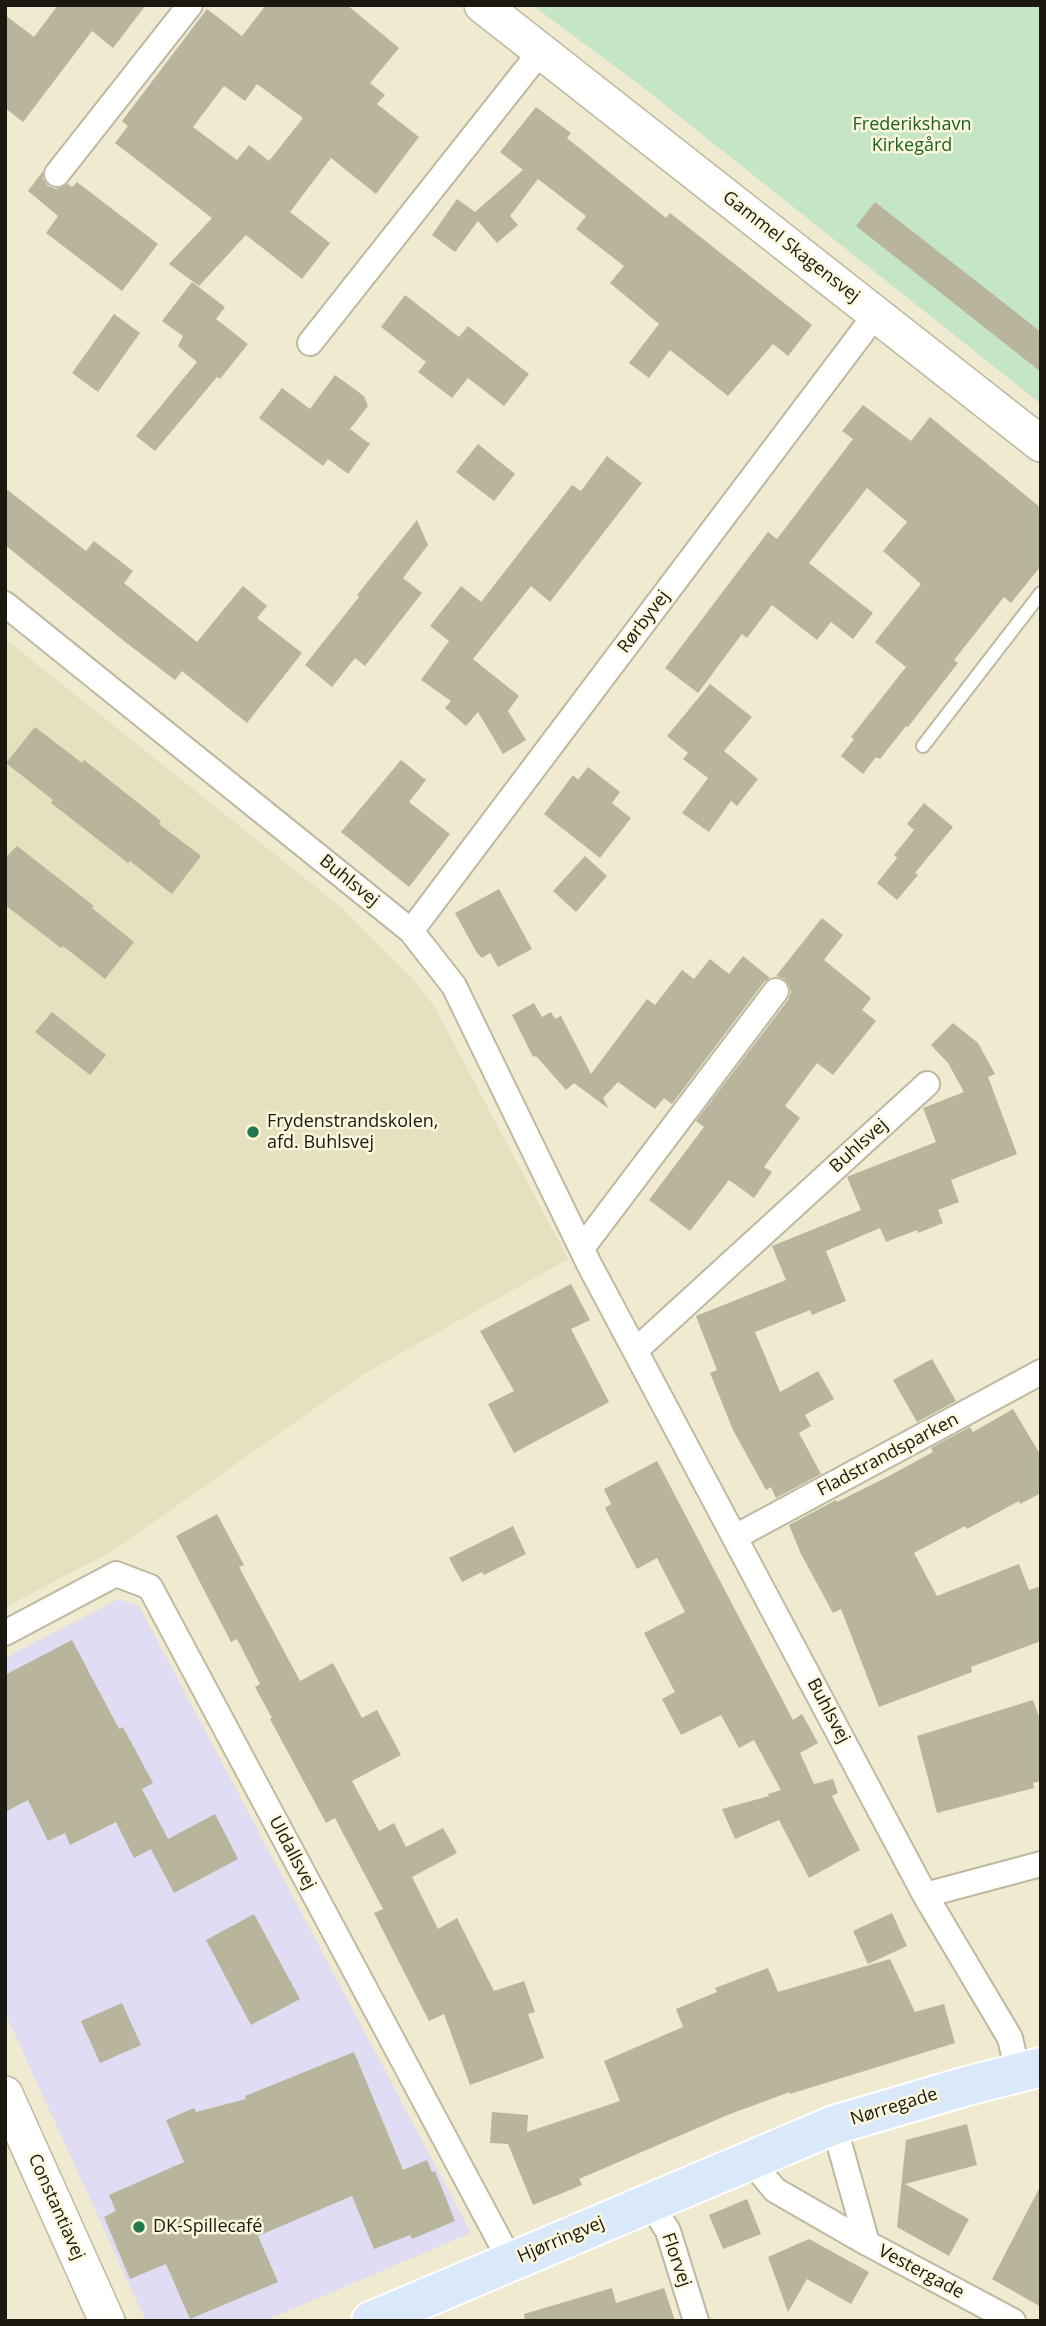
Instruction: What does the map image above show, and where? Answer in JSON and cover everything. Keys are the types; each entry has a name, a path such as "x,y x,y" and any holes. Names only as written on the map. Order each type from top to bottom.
{"main road":[{"name":"Nørregade","path":"750,2160 834,2125 1030,2069"},
{"name":"Hjørringvej","path":"371,2321 750,2160"}],"street":[{"path":"57,174 190,5"},
{"name":"Gammel Skagensvej","path":"482,5 1041,444"},
{"path":"310,344 541,51"},
{"name":"Rørbyvej","path":"411,930 876,314"},
{"name":"Buhlsvej","path":"5,604 411,930 454,986 582,1248 925,1895 1030,2069"},
{"path":"582,1248 776,991"},
{"name":"Buhlsvej","path":"636,1350 927,1084"},
{"name":"Fladstrandsparken","path":"735,1537 1041,1372"},
{"name":"Uldallsvej","path":"5,1633 116,1574 150,1587 510,2262"},
{"path":"925,1895 1041,1864"},
{"name":"Constantiavej","path":"5,2094 107,2321"},
{"name":"Vestergade","path":"834,2125 867,2243"},
{"name":"Vestergade","path":"750,2160 775,2190 1013,2321"},
{"name":"Florvej","path":"650,2203 668,2231 696,2321"}],"lane":[{"path":"923,746 1041,593"}],"shaded area":[{"name":"Frydenstrandskolen, afd. Buhlsvej","path":"5,639 342,908 411,977 434,1006 568,1259 362,1375 111,1552 5,1607"},
{"path":"119,1599 139,1606 471,2233 264,2321 146,2321 5,2013 5,1658"}],"green space":[{"name":"Frederikshavn Kirkegård","path":"532,5 1041,5 1041,404 640,85"}],"building":[{"path":"58,5 146,5 113,48 92,31 23,122 5,108 5,15 34,37"},
{"path":"266,5 347,5 399,48 370,83 385,95 377,104 419,137 376,194 331,158 290,212 330,243 302,279 246,235 199,286 169,264 212,218 115,143 128,126 122,121 207,9 242,36","holes":["257,84 303,118 269,161 249,145 237,160 193,127 224,86 245,101"]},
{"path":"536,107 571,133 567,138 666,218 670,213 812,325 788,356 773,344 728,396 670,350 649,378 629,363 659,324 610,283 624,266 576,229 586,216 538,179 510,216 518,225 497,243 478,221 455,252 432,235 457,199 475,212 523,170 500,152"},
{"path":"43,171 43,179 48,186 56,189 68,184 72,187 77,182 158,244 122,291 46,233 58,216 28,191"},
{"path":"875,202 1041,332 1041,372 856,226"},
{"path":"192,282 225,307 216,319 248,344 155,451 136,436 197,362 178,346 183,336 162,321"},
{"path":"405,295 459,337 468,326 529,374 504,406 468,378 452,398 418,372 426,362 381,327"},
{"path":"114,314 140,333 98,392 72,373"},
{"path":"335,375 364,396 368,406 350,429 370,444 348,474 328,459 323,466 259,418 282,388 310,409"},
{"path":"863,405 911,441 930,417 1041,508 1041,566 1011,603 1004,597 954,660 958,663 908,727 906,726 880,759 876,757 863,774 841,756 854,739 851,737 906,667 875,642 921,584 883,551 907,522 867,488 809,563 873,613 853,639 831,622 817,640 772,605 747,638 742,634 698,693 665,668 768,532 777,539 853,439 842,431"},
{"path":"478,444 515,474 494,501 456,472"},
{"path":"607,456 642,483 550,602 531,586 473,659 519,696 508,711 526,740 503,754 478,712 466,726 445,708 451,701 421,680 449,641 430,626 461,586 481,602 572,485 581,491"},
{"path":"5,488 86,551 94,541 133,571 124,583 197,642 243,586 267,606 257,618 302,653 247,723 182,671 175,680 5,545"},
{"path":"417,520 428,545 403,578 422,593 365,666 355,658 332,687 305,665"},
{"path":"710,684 752,717 724,751 758,779 737,806 731,801 709,832 682,813 708,778 683,759 688,753 667,736"},
{"path":"35,727 82,763 84,760 201,856 172,894 51,803 53,800 6,763"},
{"path":"401,760 426,780 409,802 450,834 409,887 341,832"},
{"path":"588,767 620,792 612,803 631,818 600,858 544,814 573,775 578,780"},
{"path":"924,803 953,827 915,873 918,875 897,900 877,883 897,858 904,864 894,855 914,830 907,824"},
{"path":"17,846 94,906 92,908 134,942 105,979 5,905 5,858"},
{"path":"585,856 607,876 576,912 553,891"},
{"path":"499,889 532,949 498,967 490,953 482,958 477,953 455,913"},
{"path":"822,918 843,935 824,960 871,998 862,1010 876,1021 833,1075 817,1063 785,1106 800,1118 764,1167 772,1172 754,1198 729,1180 690,1231 649,1200 704,1127 696,1121 788,1000 791,992 789,985 776,976"},
{"path":"743,956 770,978 764,982 672,1104 664,1098 655,1109 618,1082 603,1098 609,1109 574,1083 566,1090 536,1056 533,1057 512,1015 534,1003 542,1017 551,1012 555,1019 561,1016 591,1074 647,999 655,1005 682,970 694,979 710,959 729,974"},
{"path":"52,1012 106,1055 90,1075 35,1032"},
{"path":"953,1023 978,1043 995,1074 988,1077 1017,1154 951,1180 959,1202 938,1210 943,1223 886,1242 880,1228 826,1251 846,1301 812,1315 810,1310 755,1332 780,1392 818,1371 834,1399 805,1415 811,1426 799,1433 821,1474 776,1498 771,1487 766,1490 733,1430 710,1373 717,1370 696,1316 786,1280 772,1246 861,1210 847,1177 936,1142 923,1108 964,1092 948,1063 931,1045"},
{"path":"571,1284 590,1320 571,1329 609,1402 514,1453 488,1404 514,1391 480,1331"},
{"path":"932,1359 956,1401 917,1422 893,1380"},
{"path":"1013,1409 1041,1456 1041,1493 1020,1504 1019,1501 967,1529 965,1526 914,1553 937,1596 1019,1564 1029,1590 1041,1586 1041,1641 971,1667 972,1672 879,1707 841,1609 833,1613 801,1554 789,1525 889,1476 933,1452 931,1448 970,1427 973,1432"},
{"path":"657,1461 793,1720 802,1714 818,1743 800,1753 814,1784 833,1779 838,1793 832,1796 860,1850 809,1878 779,1820 735,1839 722,1809 781,1790 754,1740 739,1748 721,1715 681,1735 662,1699 675,1692 644,1633 685,1612 657,1558 637,1569 605,1508 611,1504 604,1489"},
{"path":"217,1514 244,1565 239,1567 300,1681 333,1663 362,1718 377,1710 401,1755 352,1781 379,1831 394,1823 406,1847 443,1828 457,1853 412,1877 438,1929 457,1918 494,1991 524,1981 535,2012 528,2014 544,2058 470,2085 444,2014 429,2021 374,1913 383,1909 335,1818 326,1823 270,1719 272,1718 255,1687 260,1684 237,1639 231,1642 176,1536"},
{"path":"513,1526 526,1554 484,1575 482,1572 462,1582 449,1558"},
{"path":"72,1640 119,1729 123,1727 153,1783 142,1789 168,1839 215,1814 238,1859 174,1893 151,1849 134,1858 116,1822 70,1845 65,1833 48,1841 28,1800 5,1812 5,1675"},
{"path":"1033,1700 1041,1722 1041,1781 1033,1783 1034,1788 937,1813 917,1736"},
{"path":"892,1913 907,1946 868,1964 853,1931"},
{"path":"254,1914 300,1999 251,2025 206,1940"},
{"path":"890,1959 915,2012 944,2004 955,2043 790,2092 730,2114 579,2179 582,2185 533,2205 508,2144 490,2143 492,2112 528,2115 527,2132 620,2101 604,2061 683,2027 676,2009 717,1992 715,1988 768,1968 778,1992"},
{"path":"122,2003 141,2045 100,2063 81,2021"},
{"path":"354,2052 403,2170 427,2160 432,2172 435,2171 455,2221 412,2239 410,2235 374,2249 352,2196 258,2236 278,2282 190,2319 166,2264 130,2279 104,2217 116,2211 109,2195 184,2162 166,2120 194,2108 196,2112 246,2099 245,2096"},
{"path":"967,2124 977,2165 905,2184 969,2219 949,2256 897,2227 906,2140"},
{"path":"1041,2185 1041,2307 992,2279"},
{"path":"747,2199 761,2234 723,2249 709,2215"},
{"path":"809,2239 869,2272 851,2304 807,2279 788,2312 768,2257"},
{"path":"612,2288 616,2303 664,2288 675,2321 525,2321 524,2314"}],"place":[{"name":"Frydenstrandskolen, afd. Buhlsvej","path":"253,1132"},
{"name":"DK-Spillecafé","path":"139,2227"}]}
